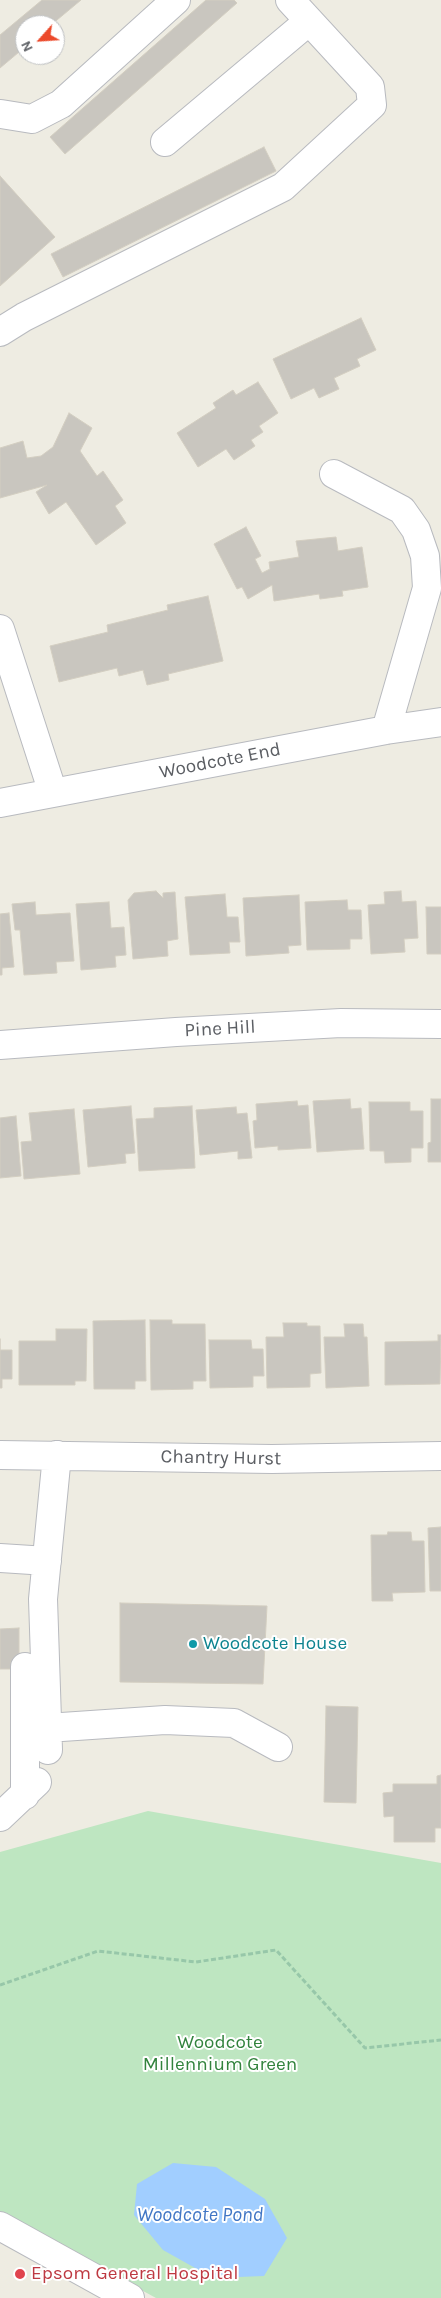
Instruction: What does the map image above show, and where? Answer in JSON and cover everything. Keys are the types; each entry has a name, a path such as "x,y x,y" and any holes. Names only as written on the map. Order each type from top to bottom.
{"street":[{"path":"1,114 32,119 61,104 176,0"},
{"path":"0,332 24,317 283,187 372,105 370,87 290,0"},
{"path":"165,142 308,21"},
{"path":"334,474 402,510 416,530 425,556 427,588 386,730"},
{"path":"0,629 54,793"},
{"name":"Woodcote End","path":"0,803 386,730 441,722"},
{"name":"Pine Hill","path":"0,1045 176,1032 341,1023 441,1024"},
{"name":"Chantry Hurst","path":"0,1455 272,1459 441,1456"},
{"path":"41,1762 43,1599 57,1455"},
{"path":"0,1558 47,1561"},
{"path":"25,1666 41,1762"},
{"path":"0,1817 41,1762 165,1720 234,1723 278,1747"},
{"path":"0,2226 130,2298"}],"path":[{"path":"0,1985 98,1952 196,1962 276,1950 365,2048 441,2040"}],"green space":[{"name":"Woodcote Millennium Green","path":"148,1811 441,1863 441,2298 156,2298 0,2213 0,1852"}],"water":[{"name":"Woodcote Pond","path":"173,2163 216,2167 265,2199 287,2238 264,2276 213,2278 163,2250 134,2215 137,2184"}],"building":[{"path":"42,0 81,0 63,15 24,15"},
{"path":"206,0 234,0 237,3 65,154 50,137"},
{"path":"15,22 15,55 0,68 0,35"},
{"path":"264,147 276,171 63,277 51,254"},
{"path":"0,176 55,237 0,286"},
{"path":"361,318 376,350 357,359 360,366 334,378 339,389 319,398 314,388 291,399 273,359"},
{"path":"258,382 278,413 259,426 263,432 251,440 255,446 234,460 226,449 198,467 177,433 216,408 213,403 233,390 236,395"},
{"path":"69,413 92,428 80,451 97,476 103,471 123,500 115,506 126,523 96,545 66,502 49,514 36,492 47,485 0,498 0,448 23,441 27,458 41,456 53,447"},
{"path":"246,527 261,556 255,559 262,573 270,569 269,562 299,557 296,541 336,537 338,551 362,547 368,587 342,591 343,596 320,599 319,594 274,601 272,585 248,599 242,587 237,589 214,544"},
{"path":"208,596 223,661 168,674 169,680 147,685 143,670 119,676 117,668 59,682 50,646 108,632 107,625 168,610 167,605"},
{"path":"156,891 163,898 163,893 175,892 178,939 167,941 168,956 133,959 128,900 134,893"},
{"path":"401,891 402,902 416,901 418,938 404,939 405,952 371,954 368,905 385,904 384,892"},
{"path":"225,894 227,917 238,917 240,942 229,942 230,953 190,955 185,897"},
{"path":"299,895 301,945 288,946 289,953 246,956 243,898"},
{"path":"347,900 348,910 361,910 362,939 350,939 350,949 307,950 305,902"},
{"path":"35,902 36,915 70,913 74,961 56,962 57,973 24,975 20,930 15,930 12,904"},
{"path":"109,902 111,928 124,927 126,955 115,956 116,967 81,970 76,904"},
{"path":"426,907 441,907 441,954 427,954"},
{"path":"9,913 14,967 2,968 2,975 0,975 0,914"},
{"path":"350,1099 351,1109 361,1108 364,1149 317,1152 313,1101"},
{"path":"431,1099 441,1099 441,1162 428,1162 428,1143 431,1142"},
{"path":"297,1101 298,1106 308,1105 311,1148 278,1150 278,1146 255,1148 253,1121 257,1120 256,1104"},
{"path":"369,1102 410,1102 410,1111 423,1111 423,1148 411,1148 411,1162 385,1163 384,1151 370,1151"},
{"path":"131,1106 135,1153 125,1154 126,1163 88,1167 83,1110"},
{"path":"192,1106 195,1168 139,1171 136,1119 154,1118 154,1108"},
{"path":"236,1107 237,1114 247,1113 252,1158 238,1159 238,1151 200,1155 196,1110"},
{"path":"74,1109 80,1174 24,1179 21,1142 32,1141 29,1113"},
{"path":"16,1116 21,1176 0,1178 0,1118"},
{"path":"145,1320 146,1381 135,1381 135,1389 94,1389 93,1321"},
{"path":"150,1320 172,1320 172,1324 205,1324 206,1381 193,1381 193,1389 151,1390"},
{"path":"283,1323 307,1323 307,1326 320,1326 321,1373 310,1374 310,1387 267,1388 266,1337 284,1337"},
{"path":"344,1324 363,1324 364,1337 367,1337 369,1386 326,1388 324,1337 345,1337"},
{"path":"56,1329 87,1329 86,1381 75,1381 75,1385 19,1385 19,1341 56,1341"},
{"path":"438,1335 441,1335 440,1384 385,1385 385,1342 438,1341"},
{"path":"209,1340 251,1340 252,1349 263,1349 264,1376 253,1376 253,1387 210,1388"},
{"path":"0,1350 12,1350 12,1379 2,1379 2,1388 0,1388"},
{"path":"441,1527 441,1591 430,1591 428,1528"},
{"path":"388,1532 411,1532 412,1541 424,1541 425,1592 392,1593 393,1601 372,1601 371,1535 387,1535"},
{"name":"Woodcote House","path":"120,1603 267,1606 263,1684 120,1682"},
{"path":"19,1628 19,1669 0,1669 0,1629"},
{"path":"326,1706 358,1707 356,1803 324,1802"},
{"path":"441,1775 441,1828 435,1828 435,1842 394,1842 394,1816 384,1817 383,1793 393,1792 393,1784 437,1784 437,1776"}],"place":[{"name":"Woodcote House","path":"193,1644"},
{"name":"Epsom General Hospital","path":"20,2274"}]}
